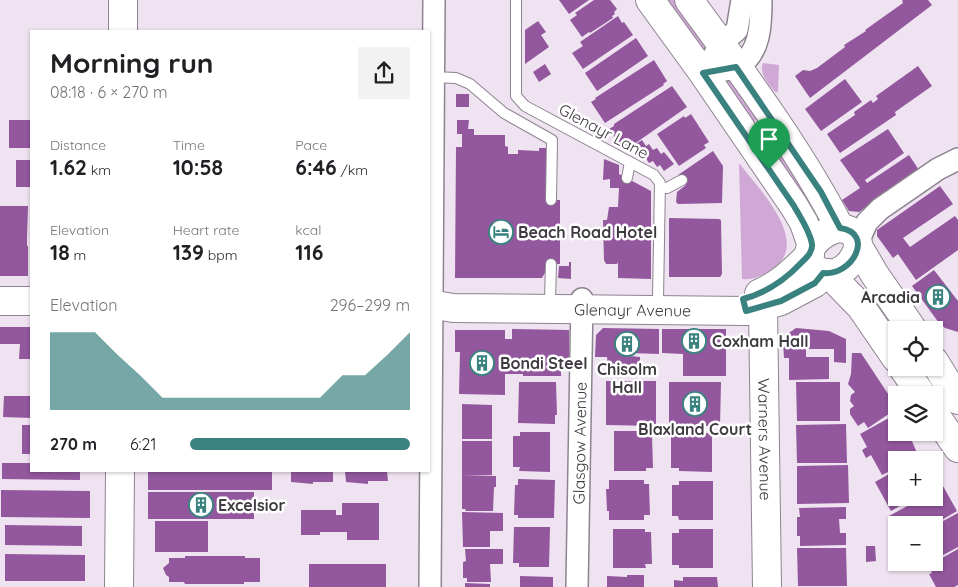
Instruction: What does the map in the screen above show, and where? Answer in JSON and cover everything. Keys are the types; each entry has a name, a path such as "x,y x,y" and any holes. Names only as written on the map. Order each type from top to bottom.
{"street":[{"path":"122,30 123,0"},
{"path":"430,587 430,304 434,0"},
{"path":"650,0 703,73 794,206 804,223 818,262 861,308 888,347"},
{"path":"689,0 772,118 907,321"},
{"path":"703,73 721,44 737,30 742,0"},
{"path":"703,73 736,67 752,52 759,36 760,0"},
{"path":"852,239 880,209 938,169 958,159"},
{"path":"818,262 821,234 830,229 852,239"},
{"path":"818,262 842,270 850,264 856,255 852,239"},
{"name":"Glenayr Avenue","path":"430,304 453,298 550,299 582,304 752,303 792,273 818,262"},
{"name":"Glenayr Avenue","path":"430,304 453,308 658,300 752,303"},
{"path":"0,301 30,301"},
{"name":"Warners Avenue","path":"748,587 756,522 752,303"},
{"name":"Glasgow Avenue","path":"577,587 582,304"},
{"path":"927,386 945,367 958,400"},
{"path":"943,426 958,448"},
{"path":"119,587 120,472"},
{"name":"Warners Avenue","path":"756,522 767,587"}],"lane":[{"name":"Glenayr Lane","path":"516,0 516,96 525,106 658,178 660,188"},
{"path":"433,78 456,78 470,84 504,112 552,140 551,200"},
{"path":"627,178 630,162"},
{"path":"658,300 660,188 668,188 682,180"},
{"path":"550,299 551,264"}],"shaded area":[{"path":"658,0 677,0 711,50 705,53"},
{"path":"763,63 779,65 778,92 775,92 765,78 762,71"},
{"path":"729,76 758,118 745,128 726,85 725,78"},
{"path":"761,123 820,209 807,218 748,132"},
{"path":"739,163 768,200 777,215 784,230 787,244 784,257 774,268 751,279 742,279"}],"building":[{"path":"559,0 589,0 569,14"},
{"path":"594,0 610,0 617,9 612,16 613,18 582,37 570,20 577,15 575,13"},
{"path":"903,0 928,0 932,5 810,98 795,76 803,70 810,71 817,68 845,47 844,45 903,3"},
{"path":"618,16 633,35 583,69 572,53 583,46 580,42"},
{"path":"538,21 546,32 541,35 549,47 525,64 525,30"},
{"path":"636,38 648,56 597,91 585,73"},
{"path":"654,60 667,81 664,85 605,123 591,102"},
{"path":"545,64 551,74 539,82 533,72"},
{"path":"918,66 932,86 895,112 896,115 840,153 827,134 855,115 854,112 871,100 873,103 878,99 876,96"},
{"path":"845,79 862,102 821,131 805,109"},
{"path":"672,86 687,107 623,150 609,129"},
{"path":"456,94 469,94 469,107 456,107"},
{"path":"691,114 709,142 704,145 706,148 679,166 657,134 684,116 685,118"},
{"path":"9,120 30,120 30,148 9,148"},
{"name":"Beach Road Hotel","path":"457,120 469,120 468,129 474,129 474,135 505,135 505,146 508,147 508,154 518,154 518,150 539,151 539,148 546,148 546,200 560,200 560,264 546,264 546,271 542,278 455,278 456,147 462,147 462,134 457,134"},
{"path":"888,129 904,153 865,180 867,183 909,155 919,170 859,212 849,211 842,200 860,188 840,160"},
{"path":"642,140 646,146 649,144 653,150 657,148 661,154 664,152 674,164 664,171 660,165 657,167 653,161 649,163 645,157 642,159 638,153 634,155 629,148"},
{"path":"713,151 723,166 722,203 678,204 676,202 677,192 686,185 678,175"},
{"path":"604,159 619,165 619,174 651,191 651,279 618,278 618,262 617,264 606,264 604,260 603,220 607,220 609,207 618,207 619,188 610,188 610,179 603,180"},
{"path":"16,160 30,160 30,187 16,187"},
{"path":"940,186 953,204 903,238 910,247 955,216 958,220 958,250 916,280 898,254 893,258 877,236 877,230"},
{"path":"0,206 28,206 28,276 0,276"},
{"path":"669,218 721,220 722,274 720,277 669,277"},
{"path":"569,262 571,262 571,279 558,278 559,266 569,266"},
{"name":"Arcadia","path":"934,270 958,301 958,332 945,328 943,321 938,321 912,286"},
{"path":"0,327 30,327 30,359 19,359 20,344 0,344"},
{"name":"Chisolm Hall","path":"603,328 659,329 659,354 630,353 630,356 640,357 640,376 609,375 607,357 595,357 596,335"},
{"path":"796,328 829,331 846,339 846,363 834,362 834,349 806,349 806,357 829,357 829,379 789,380 789,358 784,358 783,341 786,335"},
{"path":"512,329 569,330 569,359 561,359 561,376 505,374 505,395 459,394 460,352 455,352 455,330 505,330 505,339 512,339"},
{"name":"Coxham Hall","path":"662,329 726,329 726,376 683,376 683,354 662,353"},
{"path":"852,353 861,353 888,394 888,414 868,428 864,422 858,426 850,414 850,409 854,406 850,401 851,395 855,392 848,384 851,374"},
{"path":"606,381 656,381 656,426 606,425"},
{"path":"519,382 556,382 557,415 555,415 555,424 518,423"},
{"name":"Blaxland Court","path":"669,382 721,382 720,426 669,426"},
{"path":"796,382 840,382 840,421 797,421"},
{"path":"4,396 30,396 30,418 3,417"},
{"path":"462,404 492,405 492,439 462,439"},
{"path":"888,418 888,441 912,441 916,451 888,451 888,472 882,475 871,455 866,458 862,450 867,447 860,434"},
{"path":"846,424 847,463 797,463 796,425"},
{"path":"22,425 30,425 30,454 22,454"},
{"path":"614,431 645,431 646,436 652,436 653,468 646,468 646,471 614,471"},
{"path":"520,432 550,432 550,472 519,471 520,467 513,467 513,436 520,436"},
{"path":"679,433 712,433 712,472 679,471 679,468 671,468 671,436 679,436"},
{"path":"462,441 492,441 492,475 462,475"},
{"path":"2,463 30,463 30,472 80,472 80,480 2,479"},
{"path":"848,465 849,503 797,504 797,466"},
{"path":"148,472 272,472 272,490 148,490"},
{"path":"291,472 333,472 333,482 313,482 313,484 291,482"},
{"path":"345,472 387,472 388,481 368,481 368,484 346,482"},
{"path":"462,475 496,476 493,511 466,511 462,509"},
{"path":"888,475 888,506 875,482"},
{"path":"518,479 555,480 554,518 518,518 518,515 514,515 515,485 518,485"},
{"path":"609,480 644,480 644,484 649,484 650,515 644,515 644,520 609,520 606,489 609,489"},
{"path":"679,481 713,481 713,520 679,520 678,516 672,516 672,485 679,485"},
{"path":"943,486 957,511 943,519 943,516 889,516 907,506 943,506"},
{"path":"1,490 90,491 90,518 1,517"},
{"name":"Excelsior","path":"148,492 254,492 254,519 148,519"},
{"path":"342,503 379,503 379,540 347,540 347,532 320,532 320,535 301,535 301,510 336,510 336,515 342,515"},
{"path":"888,506 900,506 891,511"},
{"path":"846,507 846,519 839,519 840,533 846,533 846,545 800,546 800,536 797,536 797,517 800,517 799,508"},
{"path":"462,512 503,513 503,531 490,531 490,547 463,547"},
{"path":"958,513 958,547 943,555 943,521"},
{"path":"155,521 208,521 208,552 155,552"},
{"path":"5,525 82,526 82,546 5,545"},
{"path":"514,527 550,527 549,567 519,567 519,563 513,563"},
{"path":"613,529 645,529 645,532 651,532 652,564 645,564 646,568 613,568"},
{"path":"679,529 713,529 713,568 679,568 679,565 672,565 672,533 679,533"},
{"path":"866,546 875,546 876,561 866,562"},
{"path":"797,548 846,548 847,586 798,586"},
{"path":"465,549 503,549 503,564 490,564 491,582 467,582 467,578 463,578 463,562 466,561"},
{"path":"958,549 958,585 954,587 936,587 929,574 932,573 931,571 943,571 943,558"},
{"path":"5,554 85,555 85,581 5,581"},
{"path":"185,556 245,556 245,558 260,558 260,582 244,582 244,584 185,584 184,582 169,582 169,577 163,568 169,563 169,558 185,558"},
{"path":"309,564 386,564 386,587 309,587"},
{"path":"627,575 644,575 644,587 607,587 607,576 627,577"},
{"path":"520,576 553,577 553,587 520,587"},
{"path":"683,577 717,577 718,587 674,587 674,580 683,581"},
{"path":"465,583 490,584 490,587 465,587"}],"place":[{"name":"Beach Road Hotel","path":"501,232"},
{"name":"Arcadia","path":"938,297"},
{"name":"Coxham Hall","path":"694,341"},
{"name":"Chisolm Hall","path":"627,344"},
{"name":"Bondi Steel","path":"482,363"},
{"name":"Blaxland Court","path":"695,404"},
{"name":"Excelsior","path":"201,505"}],"route":[{"path":"736,67 821,192 840,228 852,232 858,242 856,255 850,264 842,270 823,273 815,283 781,301 746,311 743,299 774,287 792,273 810,254 812,246 804,223 769,169 703,73 736,67"}]}
